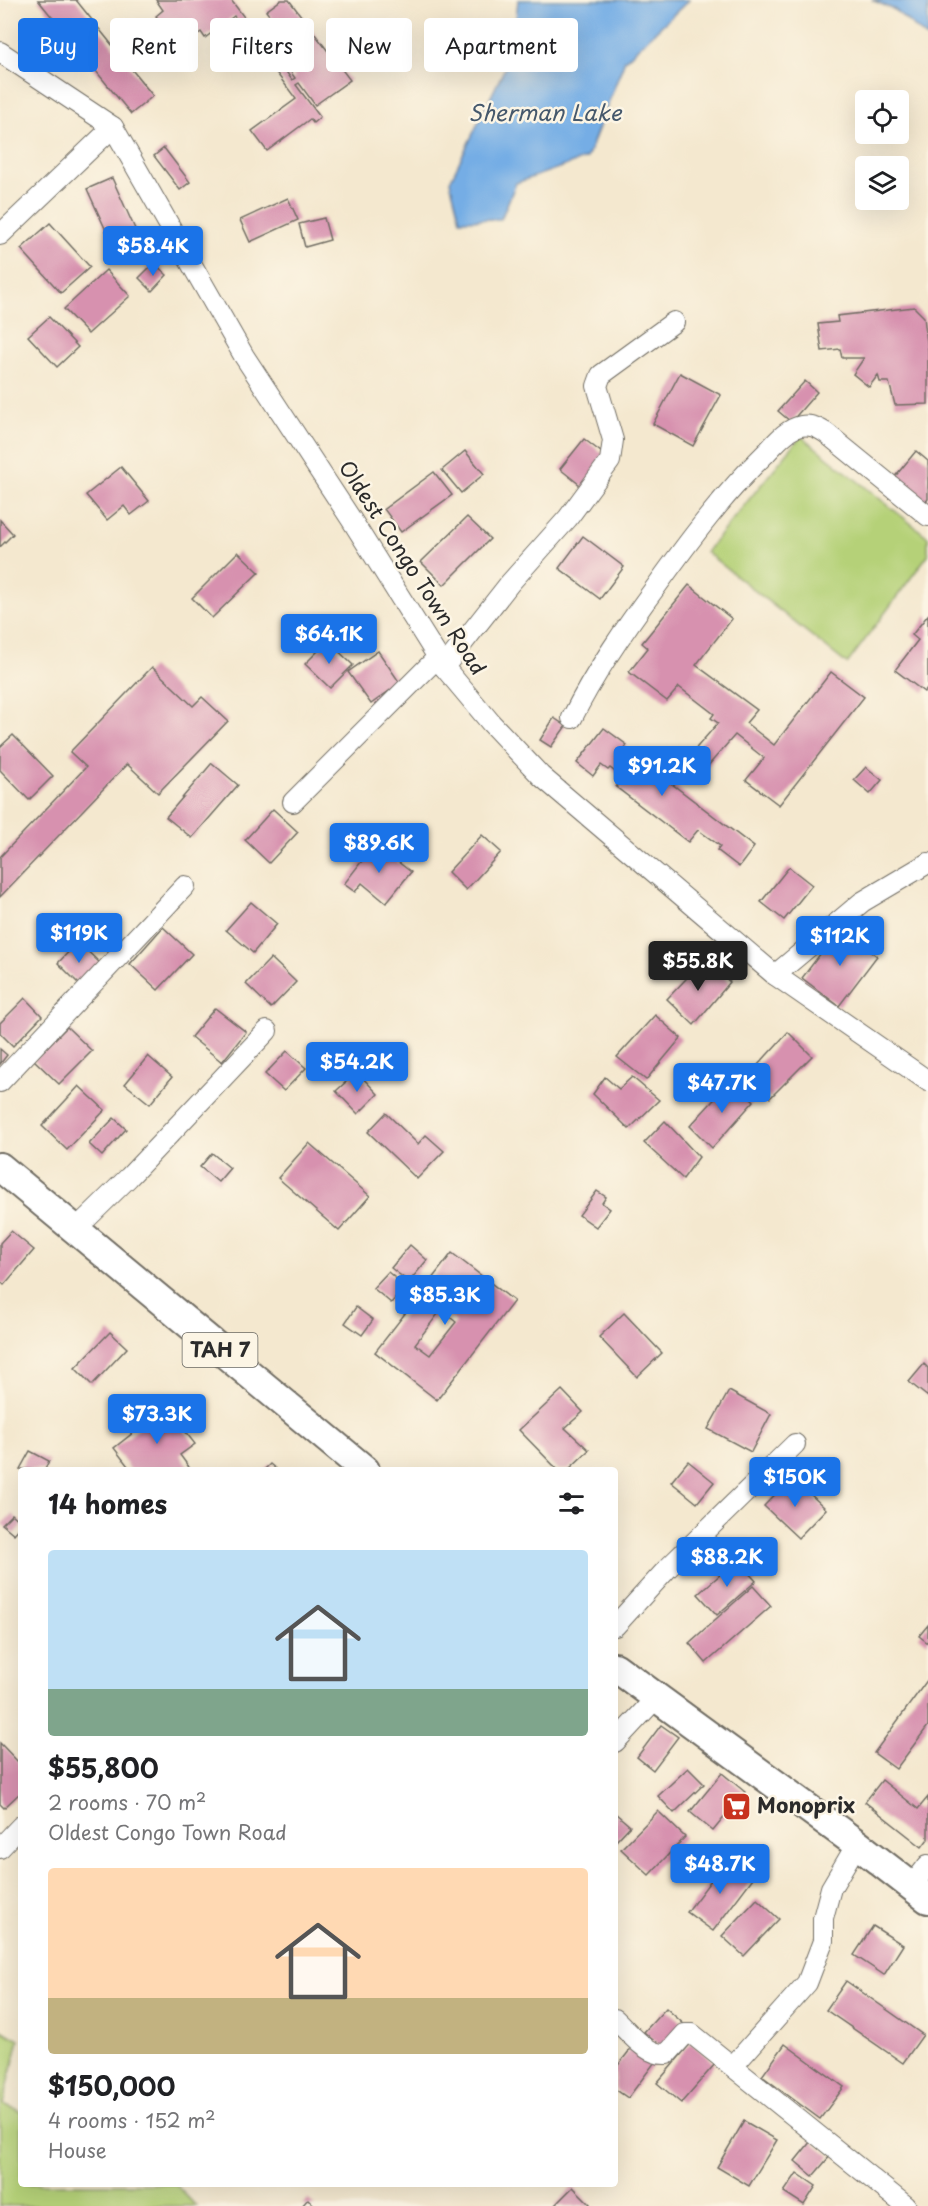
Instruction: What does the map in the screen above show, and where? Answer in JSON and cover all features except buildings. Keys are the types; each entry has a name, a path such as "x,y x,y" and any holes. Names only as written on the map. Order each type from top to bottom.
{"highway":[{"name":"TAH 7","path":"0,1167 360,1467"},
{"path":"618,1669 857,1844 919,1893"}],"street":[{"name":"Oldest Congo Town Road","path":"0,52 113,127 244,356 441,662 491,723 541,776 774,975 928,1081"},
{"path":"0,235 113,127"},
{"path":"293,802 441,662 568,518 610,461 613,440 597,386 601,375 674,322"},
{"path":"572,718 588,686 620,636 681,552 740,478 789,431 800,426 813,426 826,433 928,516"},
{"path":"774,975 862,902 928,863"},
{"path":"0,1082 185,886"},
{"path":"75,1230 267,1031"},
{"path":"618,1623 667,1569 795,1444"},
{"path":"618,1739 657,1697"},
{"path":"0,1848 18,1829"},
{"path":"733,2066 807,1983 823,1941 823,1918 831,1888 857,1844"},
{"path":"919,1893 928,1865"},
{"path":"618,2022 653,2052 667,2054 680,2038 685,2034 692,2034 906,2206"}],"green space":[{"path":"801,436 928,537 928,555 847,664 706,552"},
{"path":"0,2029 18,2039 3,2105 18,2111 18,2187 178,2187 196,2206 0,2206"}],"water":[{"name":"Sherman Lake","path":"518,0 689,0 625,60 587,158 516,183 501,219 460,220 450,181 503,72 578,72 578,18 516,18"},
{"path":"872,0 928,1 928,39 895,10"}],"place":[{"name":"Monoprix","path":"736,1806"}]}
